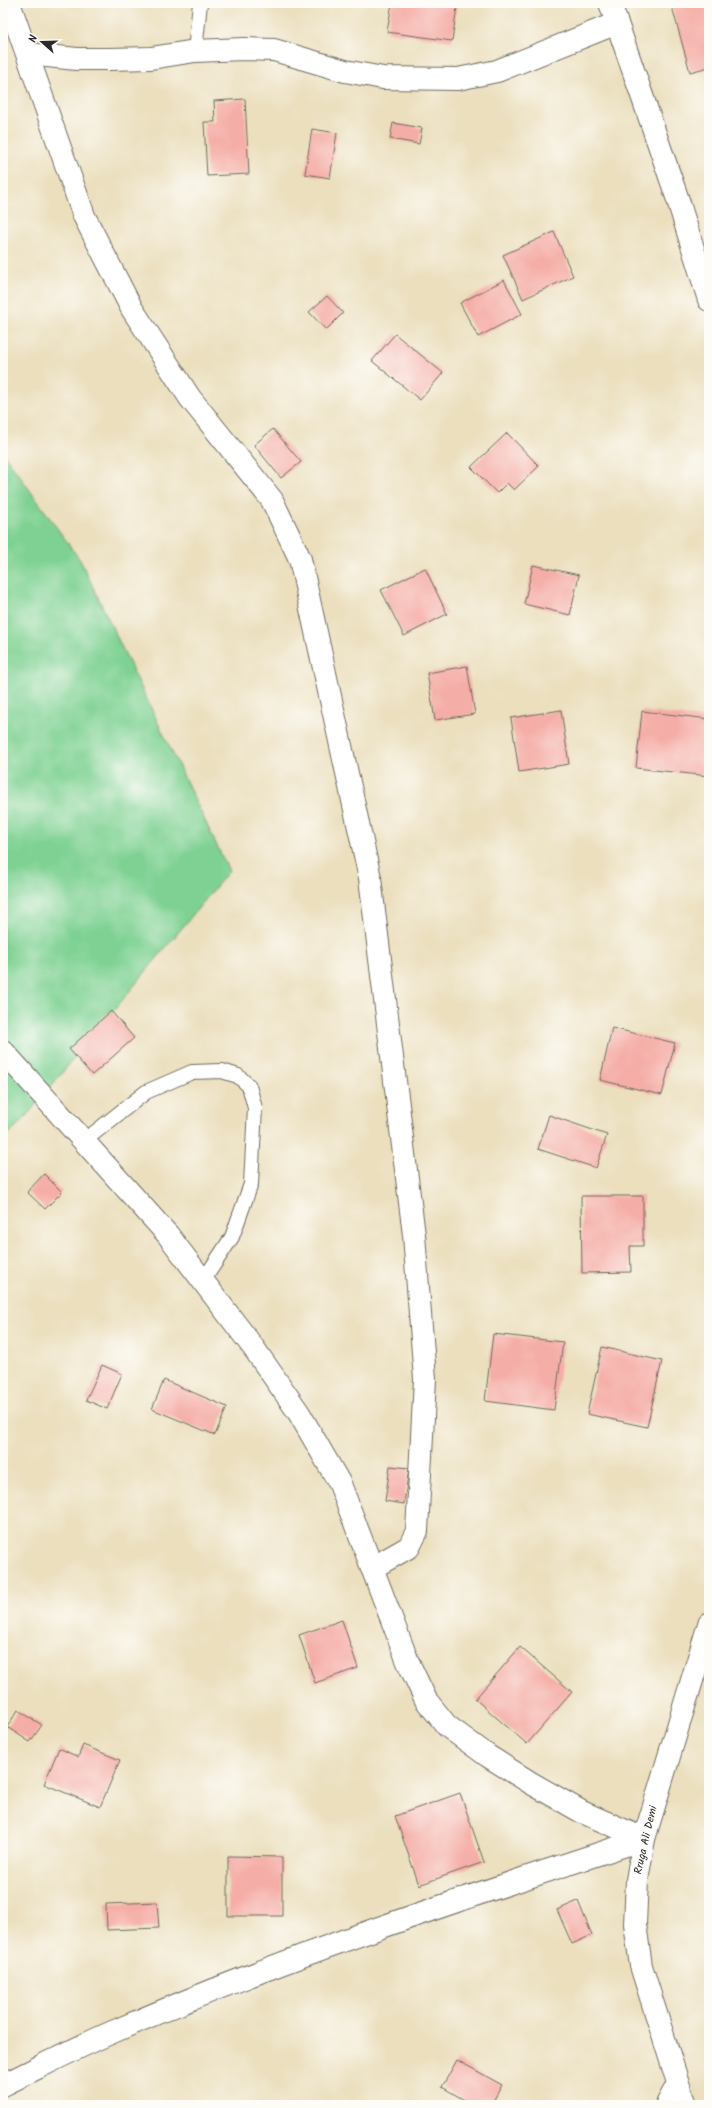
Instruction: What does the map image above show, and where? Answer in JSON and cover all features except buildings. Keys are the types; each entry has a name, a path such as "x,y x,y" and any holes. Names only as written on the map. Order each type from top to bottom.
{"street":[{"path":"9,3 84,216 132,309 190,398 272,500 300,559 370,878 414,1235 425,1379 417,1531 409,1547 372,1568"},
{"path":"610,3 678,200 709,300"},
{"path":"27,54 77,59 151,58 195,51 243,48 274,50 345,71 383,78 458,79 497,71 617,23"},
{"path":"3,1051 168,1235 253,1347 299,1412 340,1484 408,1662 426,1700 447,1726 488,1756 531,1783 582,1812 644,1839"},
{"name":"Rruga Ali Demi","path":"685,2105 640,1966 635,1924 637,1880 644,1839 709,1624"},
{"path":"3,2085 115,2031 262,1972 423,1911 644,1839"}],"lane":[{"path":"195,51 200,3"},
{"path":"84,1141 146,1092 192,1072 222,1071 238,1076 249,1086 255,1108 252,1184 232,1237 203,1281"},
{"path":"662,2105 676,2079"}],"green space":[{"path":"3,453 80,560 229,871 28,1114 3,1140"}]}
